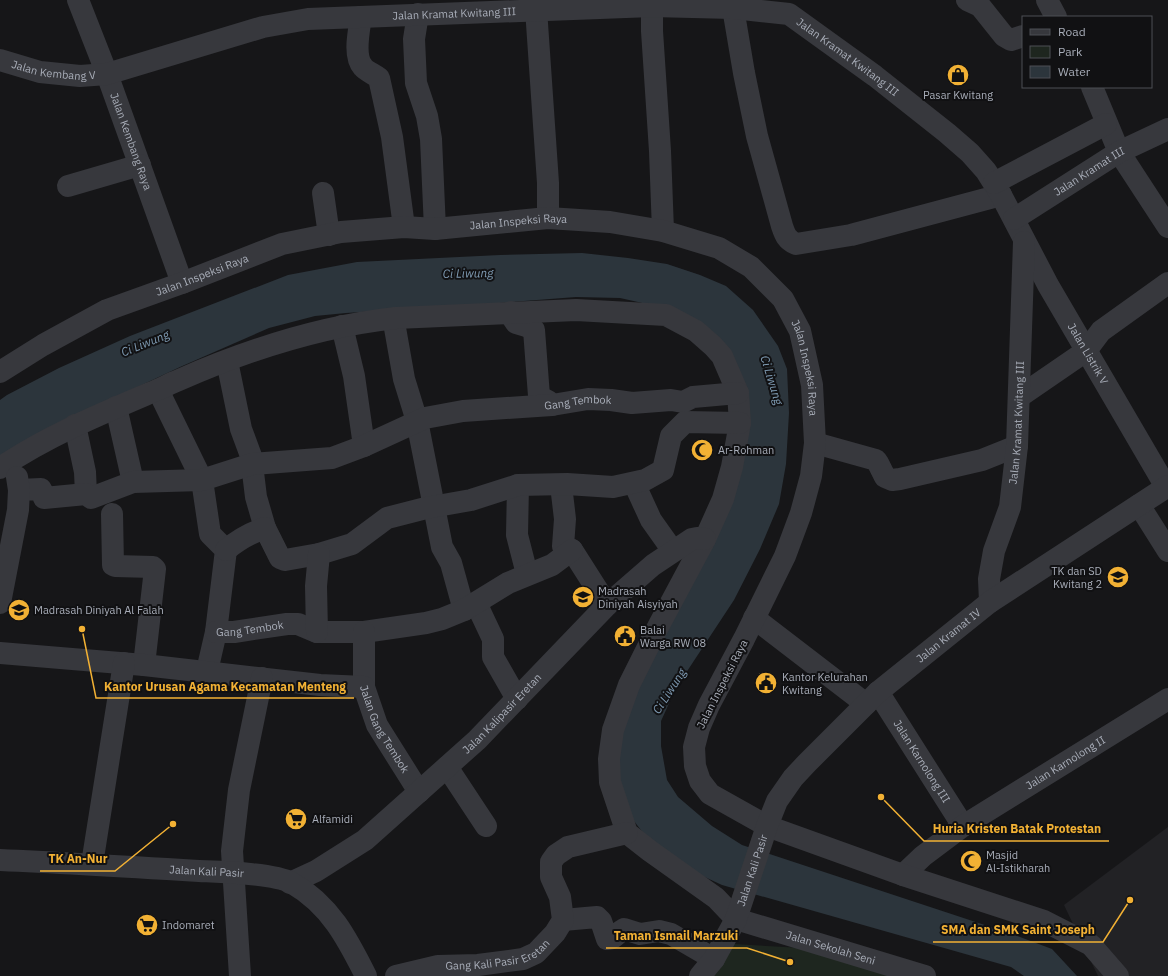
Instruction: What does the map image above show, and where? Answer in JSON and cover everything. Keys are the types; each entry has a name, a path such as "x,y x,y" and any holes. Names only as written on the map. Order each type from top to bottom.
{"street":[{"name":"Jalan Kembang Raya","path":"78,0 107,74 182,283"},
{"path":"967,0 980,6 1004,36 1011,40 1022,36"},
{"name":"Jalan Kramat Kwitang III","path":"107,74 263,27 308,19 536,9 652,6 734,8 791,7 970,153 986,171 998,189 1014,219"},
{"path":"652,6 652,31 660,151 663,231"},
{"path":"734,8 744,73 757,136 782,226 786,237 796,244 851,235 998,189 1106,124"},
{"path":"536,9 548,183 548,218"},
{"path":"418,14 414,39 416,83 427,116 431,139 435,228"},
{"path":"361,17 357,48 362,66 379,78 392,137 404,227"},
{"name":"Jalan Kembang V","path":"0,60 40,72 80,76 107,74"},
{"path":"1092,88 1106,124 1119,152 1168,227"},
{"name":"Jalan Kramat III","path":"1014,219 1119,152 1168,129"},
{"path":"68,186 140,165"},
{"path":"323,193 329,235"},
{"name":"Jalan Inspeksi Raya","path":"0,372 43,345 107,310 182,283 282,244 340,232 404,227 435,228 548,218 610,222 663,231 719,248 751,267 783,299 800,331 812,385 815,443 811,476 801,513 785,556 709,705 699,728 694,747 695,766 700,781 710,794 765,832 1044,921 1091,946 1118,976"},
{"name":"Jalan Listrik V","path":"1014,219 1048,286 1167,487"},
{"name":"Jalan Kramat Kwitang III","path":"990,602 989,579 994,551 1010,507 1018,446 1024,239"},
{"path":"1019,397 1086,351 1101,331 1168,283"},
{"path":"0,603 18,510 19,490 7,463 75,425 116,406 158,390 179,380 275,344 342,326 371,321 396,318 576,310 666,315 696,331 714,346 722,356 738,393 740,423 732,467 723,499 705,539 659,625 633,678 613,730 609,759 610,782 627,833 716,898 738,911"},
{"path":"511,312 516,323 534,330 539,396 552,405"},
{"path":"396,318 395,328 404,379 418,421 442,547 451,563 470,607 493,639 493,656 517,699"},
{"path":"342,326 354,376 364,446"},
{"path":"227,362 241,429 251,456 256,496 265,528 280,558 285,560 319,554 352,544 387,518 471,500 518,485 613,487 646,480 662,470 671,436 685,422 740,423"},
{"path":"158,390 202,480 210,534 226,550 237,540 265,528"},
{"name":"Gang Tembok","path":"19,490 41,489 44,498 86,494 91,498 133,482 202,480 252,464 332,458 364,446 425,418 463,411 552,405 588,399 632,403 671,400 683,402 694,397 738,393"},
{"path":"116,406 133,482"},
{"path":"75,425 85,472 86,494"},
{"path":"815,443 876,460 885,477 892,480 982,460 1018,446"},
{"path":"634,483 651,520 673,551"},
{"path":"518,485 517,535 527,574"},
{"path":"561,485 564,519 563,546 572,550 607,606"},
{"name":"Jalan Kramat IV","path":"765,832 778,801 793,778 872,698 990,602 1167,487"},
{"path":"1139,505 1168,551"},
{"path":"93,857 155,569 153,567 113,565 112,514"},
{"name":"Jalan Kalipasir Eretan","path":"290,882 316,871 365,840 478,740 607,606 653,565 692,539 705,539"},
{"name":"Gang Tembok","path":"226,550 216,632 234,632 287,624 298,624 317,632 364,632 426,623 442,619 470,607 508,583 552,565 572,550"},
{"path":"317,632 316,586 319,554"},
{"path":"754,618 872,698"},
{"path":"207,672 216,632"},
{"path":"364,632 364,687"},
{"name":"Jalan Gang Tembok","path":"0,653 134,664 320,685 364,687 377,724 419,792"},
{"path":"240,976 232,851 239,790 262,678"},
{"name":"Jalan Karnolong III","path":"872,698 963,826"},
{"name":"Jalan Karnolong II","path":"963,826 1168,699"},
{"path":"447,767 486,826"},
{"path":"902,875 923,856 963,826"},
{"name":"Jalan Kali Pasir","path":"700,976 714,959 738,911 765,832"},
{"path":"627,833 568,847 556,855 551,862 551,877 560,897 563,920 597,917 601,921 607,939 612,939 624,929 640,934 666,932 714,959"},
{"name":"Jalan Kali Pasir","path":"0,860 93,857 272,877 290,882 316,899 330,915 353,950 366,976"},
{"name":"Jalan Sekolah Seni","path":"738,911 925,976"},
{"name":"Gang Kali Pasir Eretan","path":"396,976 438,966 478,966 523,959 536,953 556,933 563,920"}],"shaded area":[{"path":"1168,827 1168,976 1098,976 1064,905"}],"green space":[{"path":"734,944 820,949 899,976 710,976"}],"water":[{"name":"Ci Liwung","path":"582,253 667,264 700,275 726,286 753,310 778,346 787,369 789,413 786,464 779,504 760,549 734,600 676,688 661,721 661,746 667,780 678,797 712,826 742,845 1012,934 1052,949 1077,976 1024,976 1011,967 722,885 683,867 648,839 630,816 620,798 616,734 719,520 737,364 656,306 620,298 576,297 315,316 269,328 180,367 57,425 0,460 0,400 7,395 59,368 130,336 288,275 357,262 500,255"}],"place":[{"name":"Pasar Kwitang","path":"958,75"},
{"name":"Ar-Rohman","path":"702,450"},
{"name":"TK dan SD Kwitang 2","path":"1118,577"},
{"name":"Madrasah Diniyah Aisyiyah","path":"583,597"},
{"name":"Madrasah Diniyah Al Falah","path":"19,610"},
{"name":"Kantor Urusan Agama Kecamatan Menteng","path":"82,629"},
{"name":"Balai Warga RW 08","path":"625,636"},
{"name":"Kantor Kelurahan Kwitang","path":"766,683"},
{"name":"Huria Kristen Batak Protestan","path":"881,797"},
{"name":"Alfamidi","path":"296,819"},
{"name":"TK An-Nur","path":"173,824"},
{"name":"Masjid Al-Istikharah","path":"971,861"},
{"name":"SMA dan SMK Saint Joseph","path":"1130,900"},
{"name":"Indomaret","path":"147,925"},
{"name":"Taman Ismail Marzuki","path":"790,962"}]}
